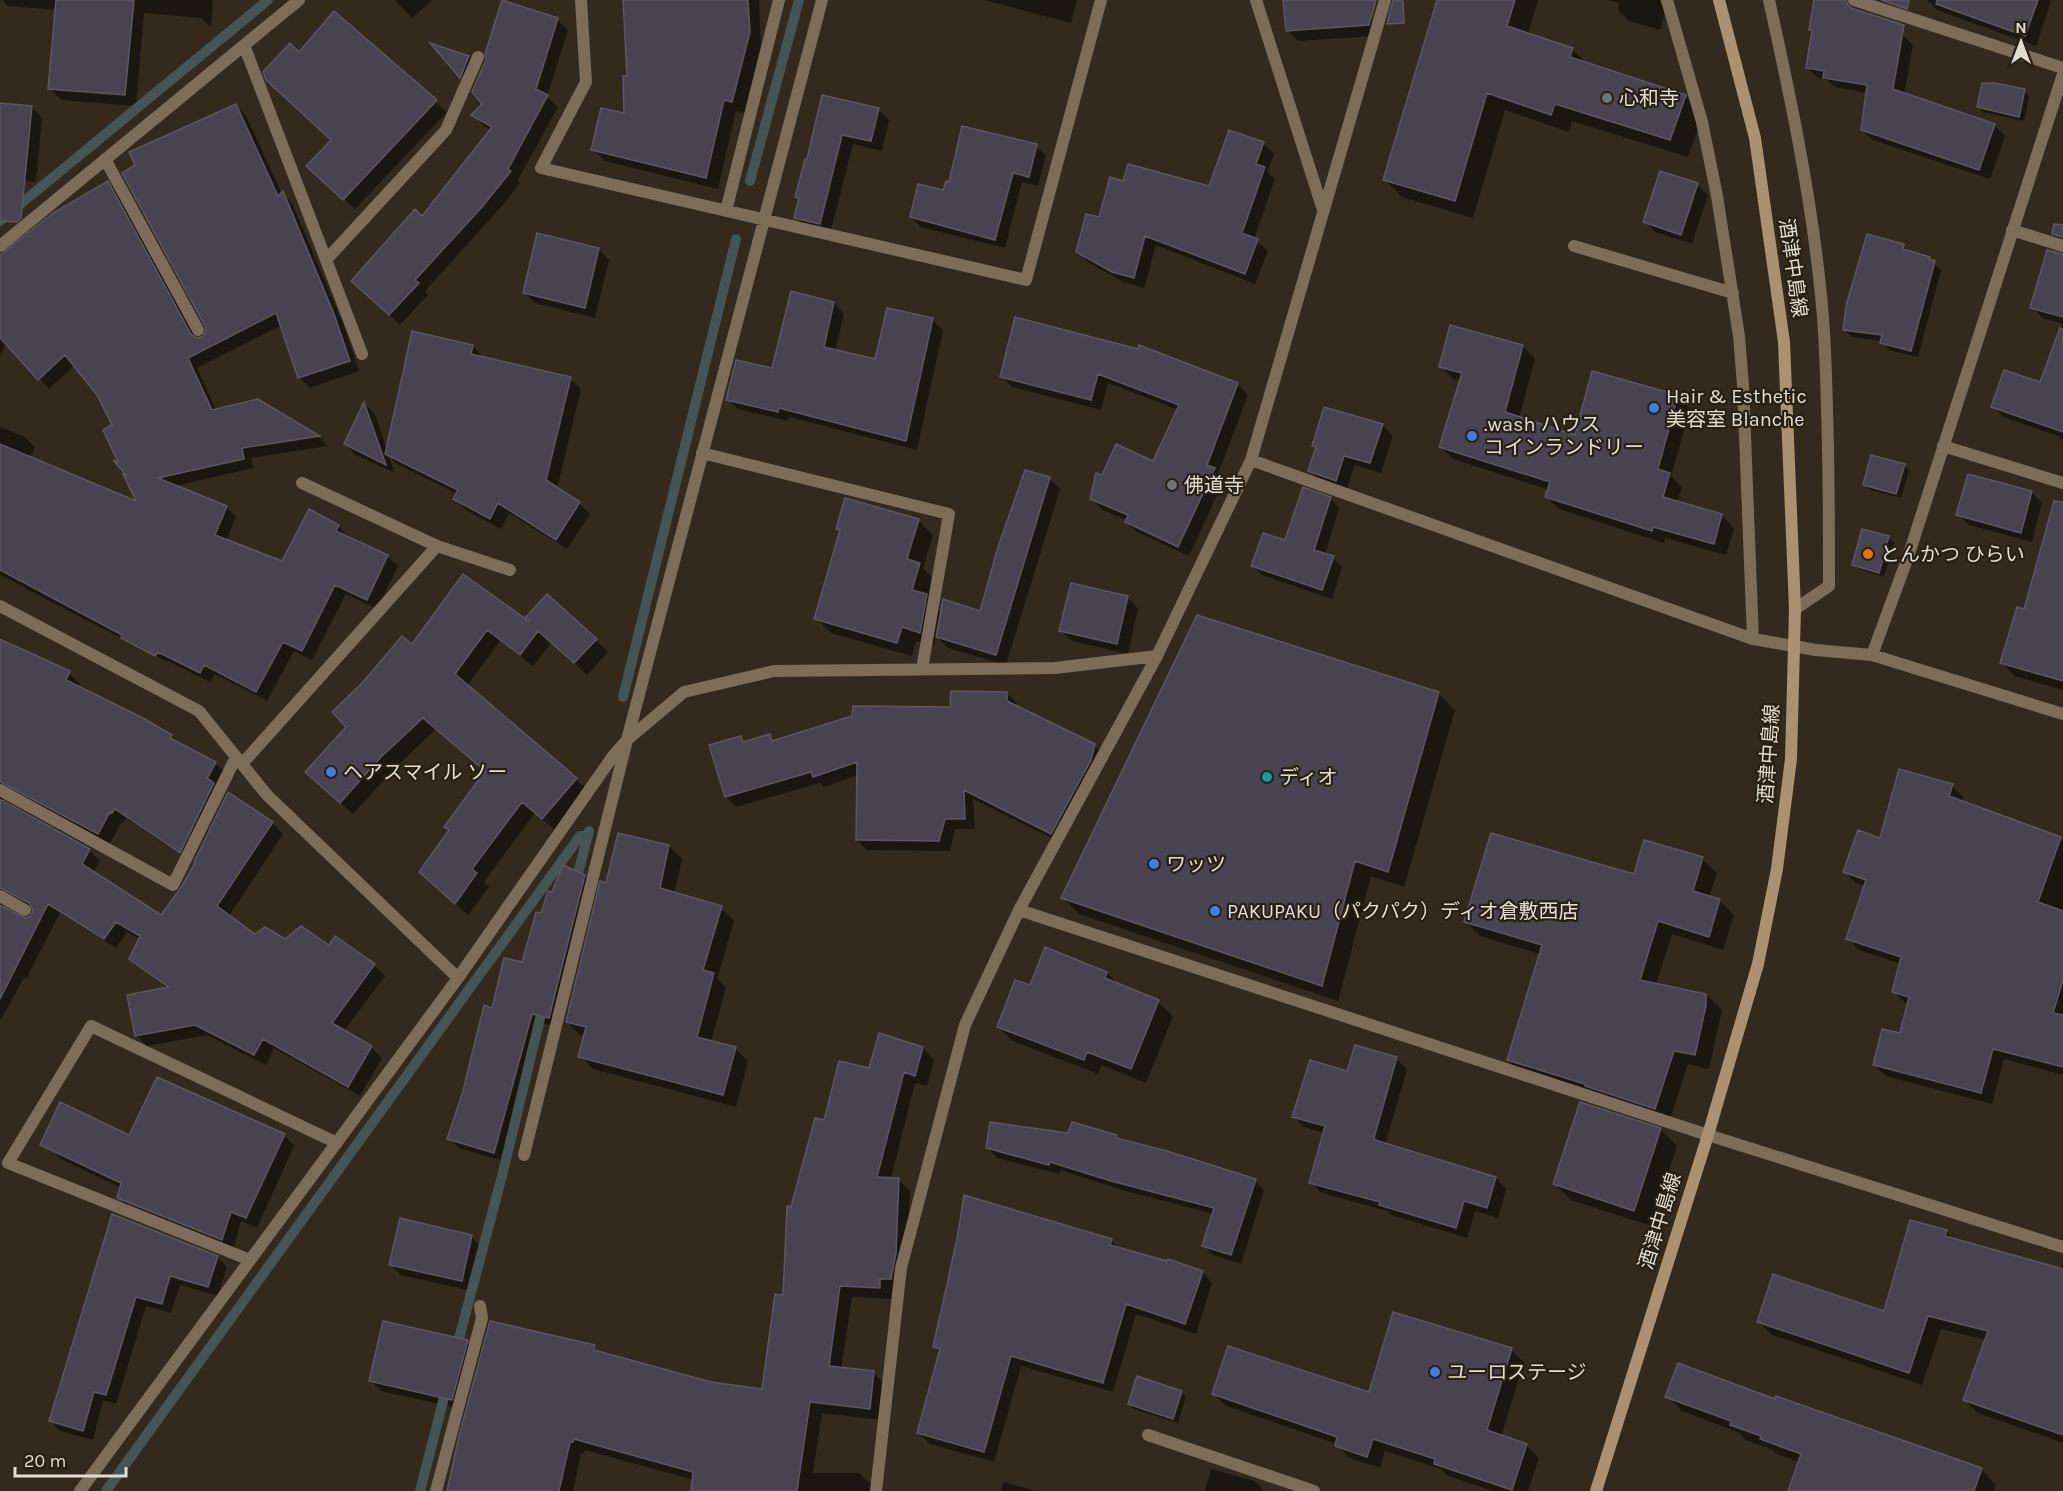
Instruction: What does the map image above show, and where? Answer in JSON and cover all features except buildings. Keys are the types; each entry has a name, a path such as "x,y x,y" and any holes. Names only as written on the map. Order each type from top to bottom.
{"main road":[{"name":"酒津中島線","path":"1596,1491 1708,1136 1758,964 1777,869 1791,759 1795,609 1784,342 1755,138 1719,0"}],"street":[{"path":"0,246 299,0"},
{"path":"581,0 586,82 541,168 1026,280 1101,0"},
{"path":"726,211 779,0"},
{"path":"524,1155 627,740 822,0"},
{"path":"1256,0 1323,210"},
{"path":"876,1491 901,1268 965,1025 1020,910 1156,656 1251,460 1385,0"},
{"path":"1667,0 1702,122 1733,293 1743,384 1753,639"},
{"path":"1769,0 1793,105 1808,196 1821,287 1826,369 1830,508 1829,586 1795,609"},
{"path":"1854,0 2063,68"},
{"path":"244,45 362,354"},
{"path":"326,260 446,129 478,57"},
{"path":"1872,655 1908,557 2063,74"},
{"path":"105,159 198,330"},
{"path":"2012,230 2063,246"},
{"path":"1574,246 1733,293"},
{"path":"1943,446 2063,483"},
{"path":"702,453 949,514 922,669"},
{"path":"1251,460 1753,639 1794,647 1872,655 2063,714"},
{"path":"302,483 437,546 510,570"},
{"path":"0,790 173,885 239,761 437,546"},
{"path":"0,606 199,711 267,795 458,978"},
{"path":"80,1491 458,978 613,756 627,740 684,692 774,671 1055,668 1156,656"},
{"path":"0,896 25,910"},
{"path":"1020,910 1708,1136 2063,1247"},
{"path":"250,1260 8,1163 91,1026 337,1143"},
{"path":"436,1491 482,1318 480,1306"},
{"path":"1148,1435 1314,1491"}],"waterway":[{"path":"0,221 268,0"},
{"path":"750,181 799,0"},
{"path":"623,697 736,239"},
{"path":"575,885 589,831"},
{"path":"106,1491 580,836 588,836"},
{"path":"456,1350 503,1172 544,1002"},
{"path":"420,1491 447,1386"}],"place":[{"name":"心和寺","path":"1607,98"},
{"name":"Hair & Esthetic 美容室 Blanche","path":"1654,408"},
{"name":".wash ハウス コインランドリー","path":"1472,436"},
{"name":"佛道寺","path":"1172,485"},
{"name":"とんかつ ひらい","path":"1868,554"},
{"name":"ヘアスマイル ソー","path":"331,772"},
{"name":"ディオ","path":"1267,777"},
{"name":"ワッツ","path":"1154,864"},
{"name":"PAKUPAKU（パクパク）ディオ倉敷西店","path":"1215,911"},
{"name":"ユーロステージ","path":"1435,1372"}]}
